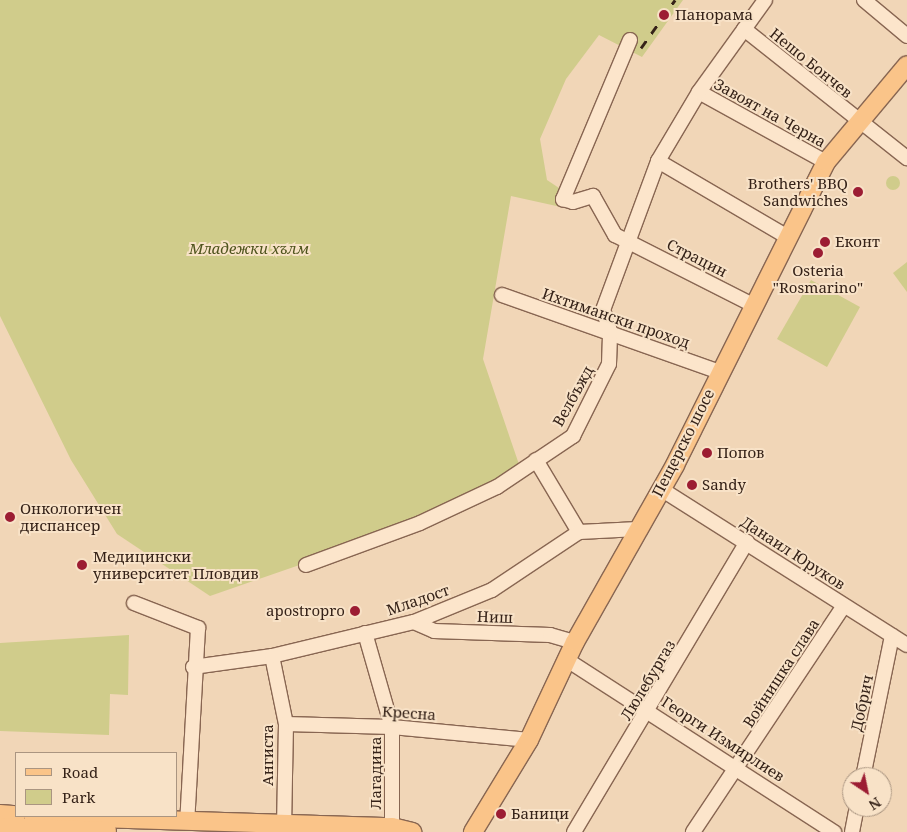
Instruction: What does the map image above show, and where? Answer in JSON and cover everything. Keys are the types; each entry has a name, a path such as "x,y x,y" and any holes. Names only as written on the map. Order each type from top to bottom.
{"main road":[{"name":"Пещерско шосе","path":"478,829 529,740 576,642 660,489 720,372 786,236 826,162 857,122 907,65"},
{"path":"0,814 15,815"},
{"path":"58,817 392,827 412,832"},
{"path":"0,827 129,832"}],"street":[{"name":"Велбъжд","path":"306,565 420,523 497,487 573,436 609,364 610,331 603,310 626,240 658,161 699,92 764,0"},
{"path":"864,0 907,36"},
{"name":"Нешо Бончев","path":"744,29 857,122 907,158"},
{"path":"626,240 615,235 604,221 593,196 573,202 562,195 630,40"},
{"name":"Завоят на Черна","path":"699,92 826,162"},
{"path":"658,161 786,236"},
{"name":"Страцин","path":"626,240 752,305"},
{"name":"Ихтимански проход","path":"502,295 610,331 720,372"},
{"path":"536,460 579,532 638,529"},
{"name":"Данаил Юруков","path":"660,489 747,542 907,646"},
{"name":"Младост","path":"193,668 272,656 414,622 492,590 579,532"},
{"name":"Люлебургаз","path":"574,832 650,710 747,542"},
{"path":"134,603 198,628 193,668 187,822"},
{"name":"Войнишка слава","path":"693,832 739,768 844,606"},
{"name":"Ниш","path":"414,622 434,631 550,635 576,642"},
{"name":"Лагадина","path":"365,633 392,727 392,827"},
{"name":"Добрич","path":"865,767 892,636"},
{"name":"Ангиста","path":"272,656 286,724 284,825"},
{"name":"Георги Измирлиев","path":"567,660 650,710 739,768 829,831"},
{"name":"Кресна","path":"286,724 392,727 529,740"},
{"path":"852,832 855,817"}],"green space":[{"name":"Младежки хълм","path":"0,0 683,0 642,57 599,35 566,79 540,139 547,180 559,188 561,207 511,196 483,359 523,476 412,526 210,596 117,534 71,460 0,316"},
{"path":"893,176 898,178 900,183 898,188 893,190 888,188 886,183 888,178"},
{"path":"907,262 907,292 893,273"},
{"path":"811,280 860,307 827,367 777,339"},
{"path":"129,635 128,695 110,694 109,735 0,731 0,643"}],"railway":[{"path":"641,48 675,0"}],"place":[{"name":"Панорама","path":"664,15"},
{"name":"Brothers' BBQ Sandwiches","path":"858,192"},
{"name":"Еконт","path":"825,242"},
{"name":"Osteria \"Rosmarino\"","path":"818,253"},
{"name":"Попов","path":"707,453"},
{"name":"Sandy","path":"692,485"},
{"name":"Онкологичен диспансер","path":"10,517"},
{"name":"Медицински университет Пловдив","path":"82,565"},
{"name":"apostropro","path":"355,611"},
{"name":"Баници","path":"501,814"}]}
